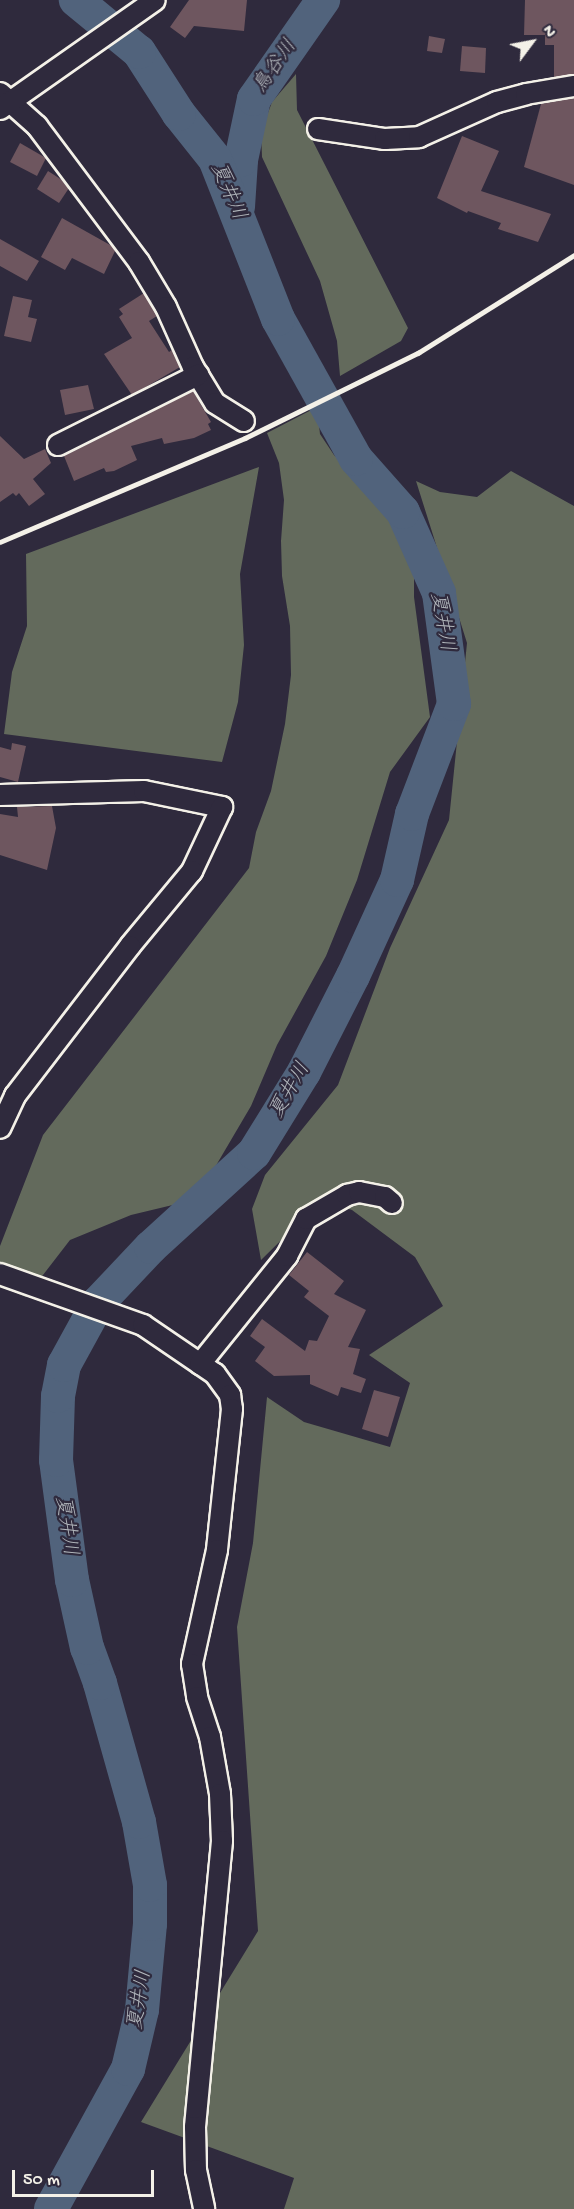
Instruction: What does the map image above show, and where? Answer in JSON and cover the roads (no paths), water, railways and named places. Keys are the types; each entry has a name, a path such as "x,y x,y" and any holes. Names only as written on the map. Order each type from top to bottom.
{"street":[{"path":"151,3 9,98 37,126 139,262 166,307 198,375 215,403 244,421"},
{"path":"318,129 385,139 418,137 497,102 526,94 574,86"},
{"path":"58,445 198,375"},
{"path":"0,795 144,791 222,807 192,871 130,946 15,1096 0,1128"},
{"path":"192,1359 288,1256 306,1219 347,1195 359,1192 385,1197 392,1203"},
{"path":"0,1274 143,1324 215,1374 230,1395 232,1409 217,1550 192,1664 216,1771 222,1841 195,2127 196,2170 204,2209"}],"waterway":[{"name":"夏井川","path":"51,2209 128,2069 142,2010 150,1924 150,1885 139,1822 100,1683 87,1648 72,1580 56,1460 58,1396 64,1365 98,1303 151,1247 254,1153 304,1072 353,976 397,880 412,814 454,704 439,593 403,512 356,459 278,319 215,159 179,114 139,52 76,0"},
{"name":"鳥谷川","path":"238,207 241,160 254,99 323,0"}],"railway":[{"path":"0,542 245,438 418,353 574,255"}]}
